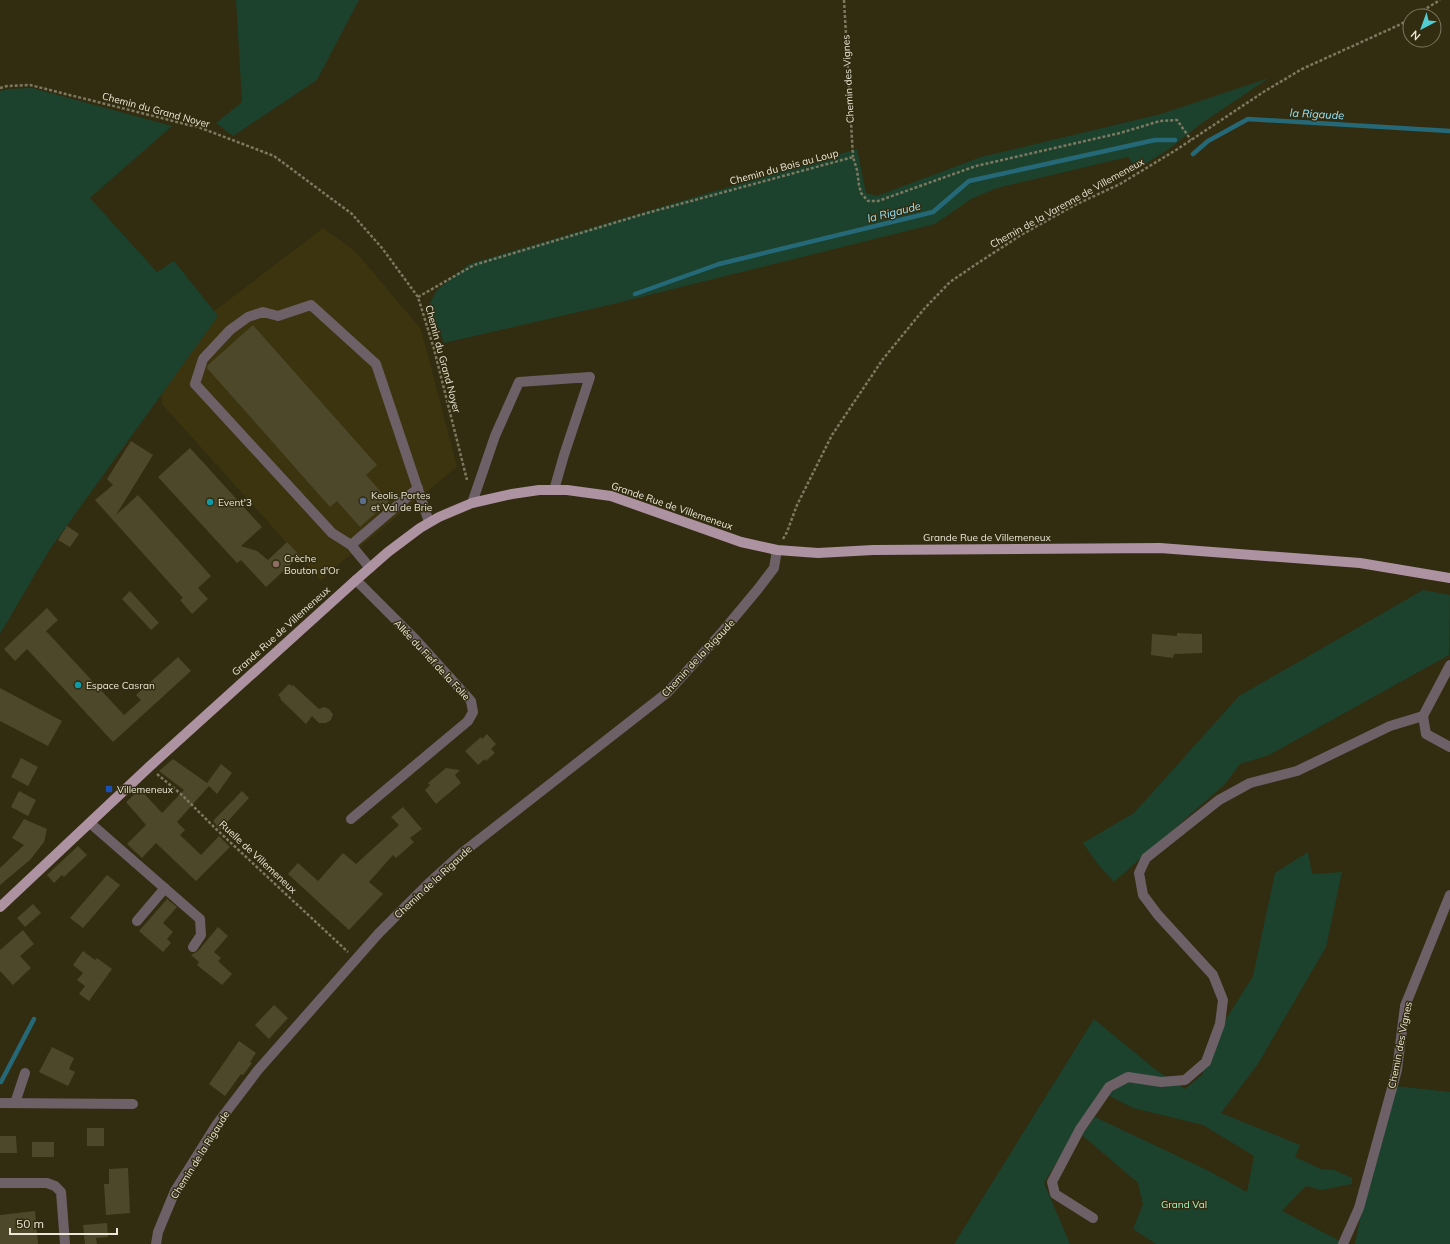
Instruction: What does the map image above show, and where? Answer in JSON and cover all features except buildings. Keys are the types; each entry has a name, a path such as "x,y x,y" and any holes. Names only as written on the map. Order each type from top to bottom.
{"main road":[{"name":"Grande Rue de Villemeneux","path":"1,903 90,823 149,767 388,552 429,522 472,503 512,494 539,490 567,490 611,496 741,542 777,550 818,553 873,550 1160,548 1360,563 1450,578"}],"street":[{"path":"370,568 351,545 332,533 195,384 204,359 230,330 248,317 263,312 278,316 311,305 376,364 429,522"},
{"path":"472,503 495,436 519,382 590,377 554,490"},
{"path":"351,545 418,488"},
{"name":"Chemin de la Rigaude","path":"156,1244 158,1232 175,1191 217,1124 258,1070 379,933 428,884 462,853 668,692 724,631 758,589 774,568 777,550"},
{"name":"Allée du Fief de la Folie","path":"351,819 468,721 473,712 471,701 416,640 356,580"},
{"path":"1450,664 1423,716 1426,734 1450,747"},
{"path":"1093,1218 1055,1194 1052,1182 1080,1129 1109,1087 1128,1077 1161,1082 1185,1080 1206,1062 1220,1024 1223,1000 1213,975 1158,916 1143,895 1139,873 1146,858 1219,800 1250,783 1297,770 1390,726 1423,716"},
{"path":"90,823 200,920 201,935 193,947"},
{"path":"137,921 164,888"},
{"name":"Chemin des Vignes","path":"1343,1244 1359,1208 1396,1070 1406,1006 1450,895"},
{"path":"15,1103 25,1074"},
{"path":"0,1103 133,1104"},
{"path":"0,1183 47,1183 55,1186 61,1192 65,1244"}],"path":[{"name":"Chemin des Vignes","path":"844,0 853,157"},
{"path":"1427,8 1440,0"},
{"name":"Chemin de la Varenne de Villemeneux","path":"777,550 787,532 797,504 832,435 883,359 924,309 950,282 1021,235 1075,205 1120,184 1302,69 1402,23"},
{"name":"Chemin du Grand Noyer","path":"0,88 7,86 30,85 201,128 274,156 352,214 382,248 418,297 434,349 472,503"},
{"name":"Chemin du Bois au Loup","path":"418,297 474,265 655,211 853,157 861,193 868,201 878,201 976,166 1120,133 1160,121 1178,120 1191,140"},
{"name":"Ruelle de Villemeneux","path":"149,767 182,795 356,959"}],"shaded area":[{"path":"323,228 356,252 421,329 457,467 333,569 321,581 162,404 162,386 200,322"}],"green space":[{"path":"236,0 359,0 317,80 233,136 216,123 242,102"},
{"path":"1269,78 1202,123 1169,149 1137,169 1128,157 997,188 971,199 935,224 613,304 444,343 429,305 437,290 469,264 857,149 866,193 877,196 981,157 1161,114"},
{"path":"32,88 172,126 90,198 157,272 174,261 218,316 50,549 0,634 0,91 8,89"},
{"path":"1423,590 1450,595 1449,655 1269,755 1240,764 1225,784 1114,882 1097,863 1083,843 1134,813 1239,696"},
{"name":"Grand Val","path":"1308,852 1312,874 1342,872 1326,947 1258,1064 1221,1113 1300,1145 1295,1157 1321,1169 1334,1170 1352,1178 1352,1184 1321,1190 1306,1186 1282,1211 1346,1244 1156,1244 1133,1229 1143,1204 1138,1183 1082,1135 1095,1117 1207,1170 1247,1192 1254,1156 1203,1125 1133,1108 1100,1091 1044,1183 1070,1244 954,1244 1094,1019 1156,1070 1185,1089 1203,1074 1200,1061 1253,976 1275,873"},
{"path":"1396,1086 1450,1092 1450,1244 1355,1244 1370,1167"}],"waterway":[{"name":"la Rigaude","path":"1193,154 1208,141 1248,119 1450,131"},
{"name":"la Rigaude","path":"635,294 719,264 933,212 969,181 1155,140 1175,140"},
{"name":"la Rigaude","path":"1,1082 34,1019"}],"place":[{"name":"Keolis Portes et Val de Brie","path":"363,501"},
{"name":"Event'3","path":"210,502"},
{"name":"Crèche Bouton d'Or","path":"276,564"},
{"name":"Espace Casran","path":"78,685"},
{"name":"Villemeneux","path":"109,789"}]}
